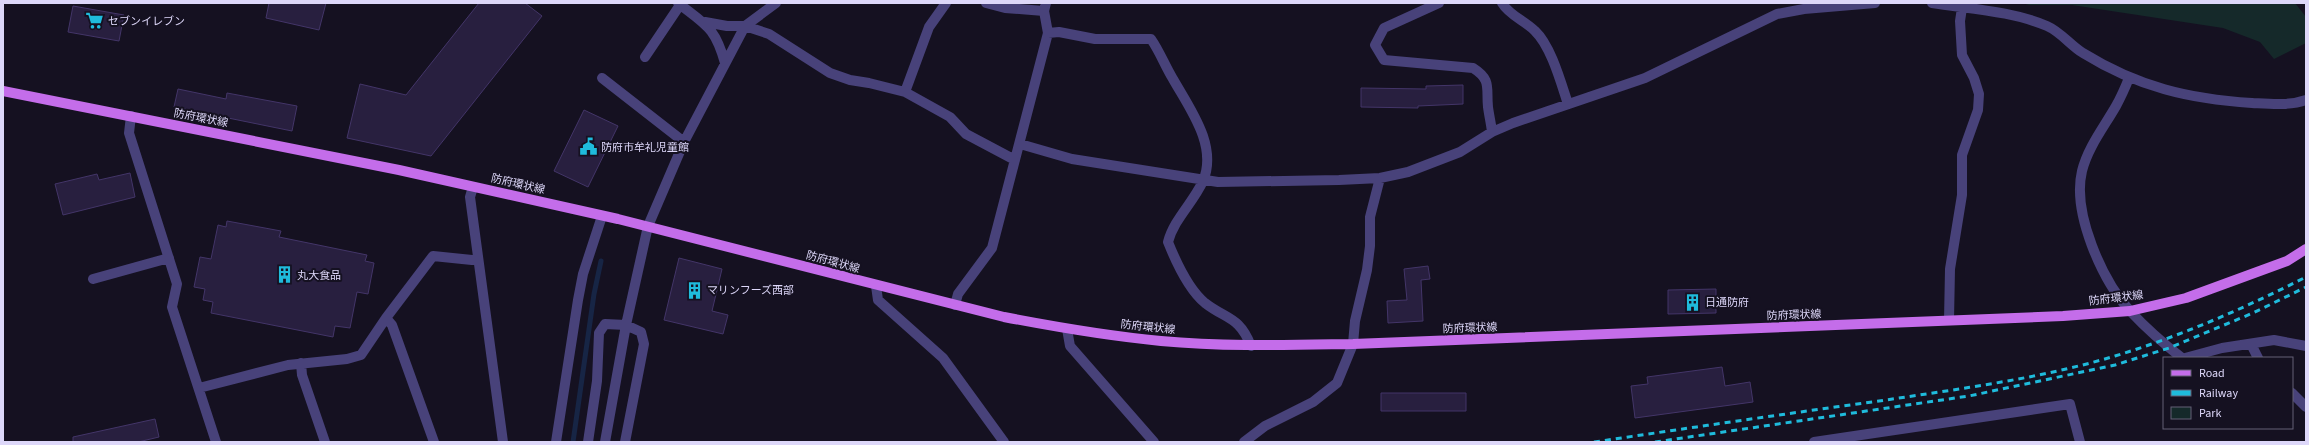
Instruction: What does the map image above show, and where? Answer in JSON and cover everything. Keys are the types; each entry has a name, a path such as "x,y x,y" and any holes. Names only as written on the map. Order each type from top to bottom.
{"main road":[{"name":"防府環状線","path":"3,91 473,187 648,226 876,286 955,305 1067,329 1161,341 1251,346 1353,344 2063,316 2130,310 2186,298 2287,261 2306,249"}],"street":[{"path":"605,442 626,325 648,226 684,142 745,26 776,3"},
{"path":"905,92 929,27 946,3"},
{"path":"955,305 958,294 992,248 1048,32 1045,7 1005,8 986,3"},
{"path":"1439,3 1384,28 1375,45 1384,60 1473,68 1482,74 1489,86 1488,105 1492,132"},
{"path":"1502,3 1508,12 1535,30 1543,42 1568,104"},
{"path":"1020,144 1072,159 1218,182 1380,178 1408,172 1460,152 1492,132 1645,78 1777,14 1804,9 1875,3"},
{"path":"1932,3 2021,18 2049,26 2082,53 2129,78 2163,91 2212,101 2296,104 2306,100"},
{"path":"645,57 679,4 705,22 714,34 725,63"},
{"path":"1948,320 1950,269 1962,195 1962,155 1978,110 1980,94 1974,78 1962,55 1960,21 1962,8"},
{"path":"705,22 727,26 745,26 770,34 830,73 850,80 905,92 950,117 966,134 1015,160"},
{"path":"1048,32 1059,32 1095,39 1151,39 1195,116 1203,136 1207,168 1203,180 1171,231 1168,242 1193,290 1205,303 1237,322 1247,334 1251,346"},
{"path":"602,78 684,142"},
{"path":"2129,78 2117,105 2092,145 2082,171 2081,202 2085,229 2093,250 2119,296 2130,310 2161,341 2183,357"},
{"path":"131,116 129,133 177,284 172,307 216,442"},
{"path":"1244,442 1265,426 1313,402 1338,383 1353,344 1355,321 1367,270 1370,246 1370,217 1380,178"},
{"path":"473,187 470,197 503,442"},
{"path":"556,442 583,274 602,216"},
{"path":"199,388 301,363 347,359 361,354 433,256 472,260 478,259"},
{"path":"93,279 169,258"},
{"path":"876,286 878,300 943,358 1004,442"},
{"path":"386,318 392,325 434,442"},
{"path":"588,442 597,381 599,333 605,324 626,325 641,332 644,344 624,442"},
{"path":"1067,329 1070,346 1154,442"},
{"path":"2189,357 2274,340 2306,346"},
{"path":"2251,344 2258,357"},
{"path":"301,363 302,375 325,442"},
{"path":"2293,394 2306,407"},
{"path":"1814,442 2070,404 2080,442"}],"green space":[{"path":"2022,3 2295,3 2306,17 2306,43 2274,59 2260,42 2223,28 2072,5 2029,5"}],"building":[{"path":"269,3 326,3 319,30 266,18"},
{"path":"479,3 525,3 542,16 431,156 347,138 360,84 406,95"},
{"path":"73,6 124,15 119,41 68,32"},
{"path":"1463,85 1463,104 1418,106 1418,108 1361,107 1361,88 1426,89 1426,86"},
{"path":"178,89 226,99 227,93 297,106 292,131 174,107"},
{"path":"584,110 618,126 588,187 554,171"},
{"path":"130,173 135,197 63,215 55,184 97,174 99,180"},
{"name":"丸大食品","path":"227,221 281,231 279,237 367,255 365,261 374,263 368,294 357,292 350,328 335,326 333,337 211,313 213,302 203,300 205,289 194,287 200,257 211,259 218,225 226,227"},
{"name":"マリンフーズ西部","path":"679,258 722,269 712,311 728,315 723,334 664,320"},
{"path":"1428,266 1430,279 1421,280 1423,321 1388,323 1387,301 1407,300 1404,269"},
{"name":"日通防府","path":"1716,289 1716,313 1668,314 1668,290"},
{"path":"1722,367 1725,386 1750,382 1753,402 1635,418 1631,386 1648,384 1647,377"},
{"path":"1381,393 1466,393 1466,411 1381,411"},
{"path":"155,419 159,437 138,442 73,442 73,437"}],"waterway":[{"path":"573,442 594,294 601,261"}],"railway":[{"path":"1594,442 1998,383 2057,371 2115,356 2164,340 2260,300 2306,277"},
{"path":"1655,442 1969,396 2115,365 2169,348 2253,313 2306,287"}],"place":[{"name":"セブンイレブン","path":"95,21"},
{"name":"防府市牟礼児童館","path":"588,147"},
{"name":"丸大食品","path":"284,275"},
{"name":"マリンフーズ西部","path":"694,290"},
{"name":"日通防府","path":"1692,302"}]}
